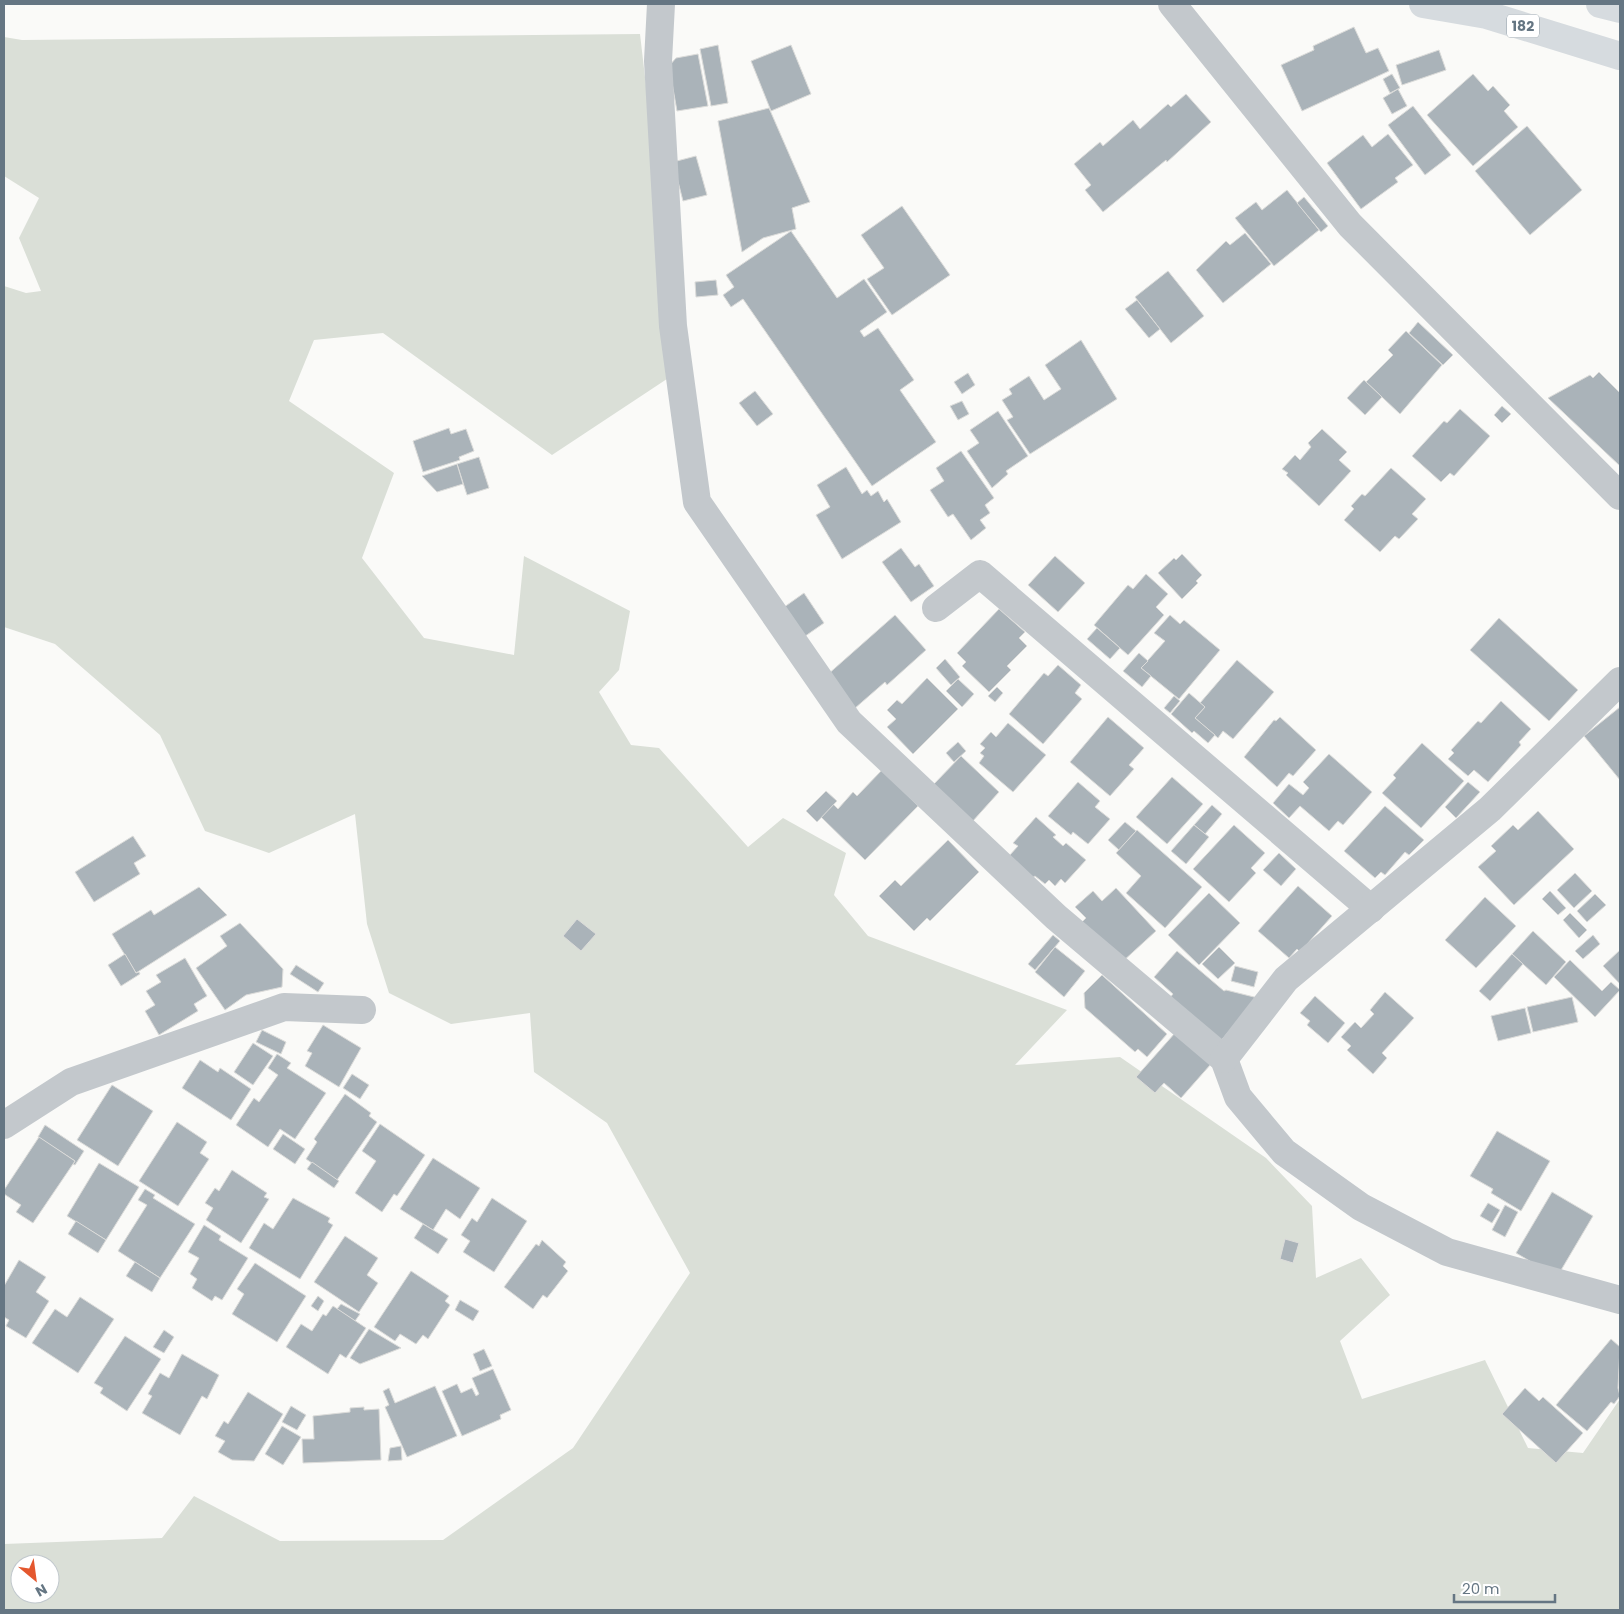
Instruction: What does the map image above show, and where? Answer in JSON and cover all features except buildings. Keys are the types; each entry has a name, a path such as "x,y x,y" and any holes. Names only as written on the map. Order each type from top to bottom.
{"highway":[{"name":"182","path":"1423,4 1488,15 1620,56"},
{"path":"1600,4 1620,10"}],"street":[{"path":"662,4 658,61 673,326 697,502 848,722 1056,917 1224,1059 1238,1097 1284,1152 1361,1207 1447,1252 1620,1300"},
{"path":"1172,4 1350,225 1620,496"},
{"path":"936,608 980,574 1371,909"},
{"path":"1224,1059 1286,980 1490,809 1620,682"},
{"path":"4,1125 71,1082 284,1007 362,1010"}],"shaded area":[{"path":"640,34 679,371 552,455 383,333 314,340 289,401 394,473 362,558 424,638 514,655 524,556 630,611 619,670 599,692 631,745 659,748 748,847 783,818 846,853 834,895 868,936 1067,1010 1015,1065 1120,1057 1266,1158 1312,1206 1316,1278 1361,1258 1390,1295 1340,1341 1362,1399 1485,1360 1528,1448 1583,1453 1620,1399 1620,1610 4,1610 4,1544 162,1538 194,1496 280,1541 443,1540 573,1448 690,1273 607,1123 534,1072 530,1013 451,1024 389,993 367,924 355,814 269,853 205,831 160,735 55,644 4,627 4,286 26,293 41,291 19,238 39,198 4,176 4,37 22,40"}]}
